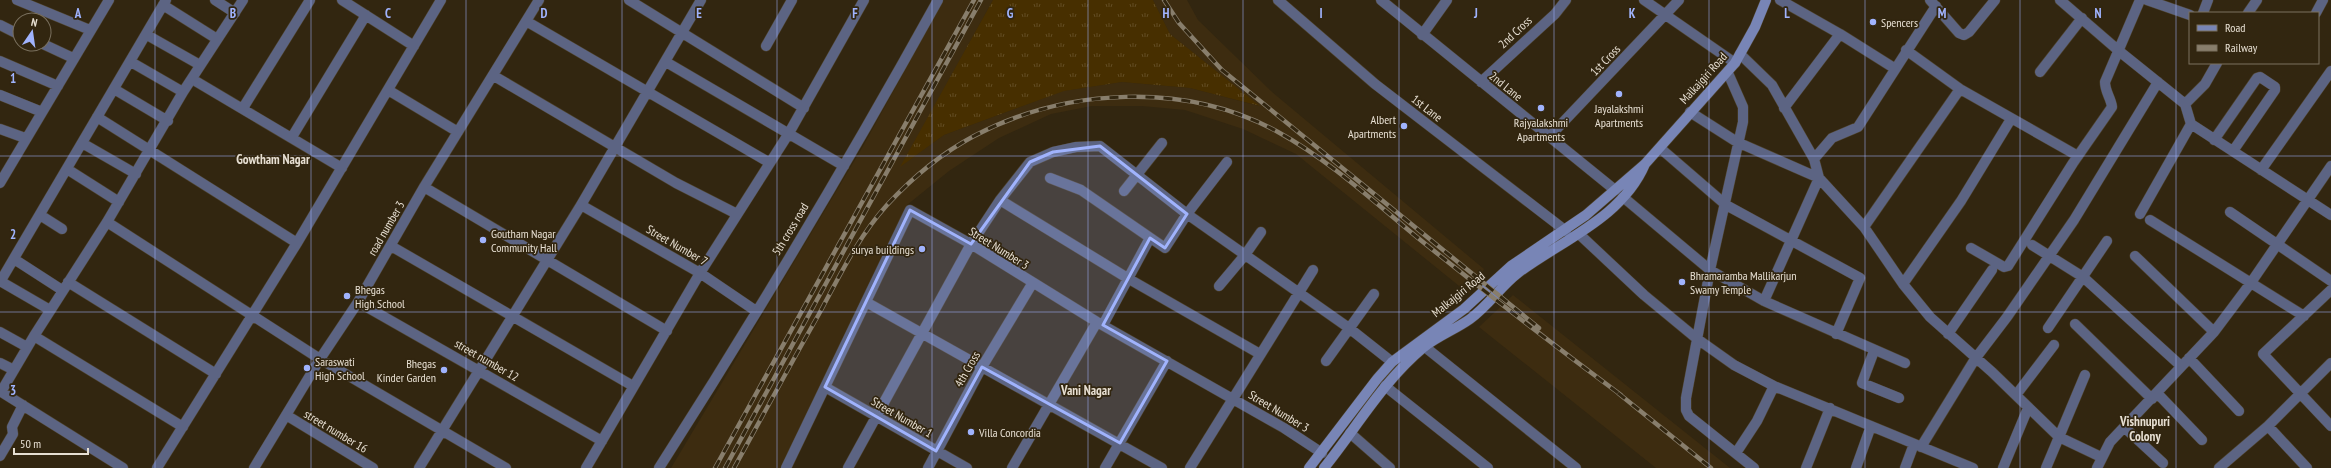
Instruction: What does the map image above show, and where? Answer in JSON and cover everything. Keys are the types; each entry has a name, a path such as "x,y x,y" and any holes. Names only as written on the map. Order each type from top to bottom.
{"main road":[{"name":"Malkajgiri Road","path":"1324,468 1385,386 1425,347 1471,318 1517,273 1579,234 1619,194 1632,173 1645,164 1690,112 1728,73 1755,27 1763,1"},
{"name":"Malkajgiri Road","path":"1309,468 1322,453 1377,378 1392,362 1464,309 1511,266 1533,250 1566,231 1619,194"}],"street":[{"path":"17,0 90,30"},
{"path":"215,0 235,13"},
{"path":"123,468 1,391 65,286 107,222 168,121 183,92 243,0"},
{"path":"243,108 310,0"},
{"path":"342,0 414,46"},
{"path":"157,468 298,243 441,0"},
{"name":"road number 3","path":"254,468 320,359 358,302 424,187 494,76 539,0"},
{"path":"629,0 804,108"},
{"path":"419,468 581,205 649,92 681,32 701,0"},
{"path":"766,46 792,0"},
{"path":"586,468 700,273 804,108 864,0"},
{"name":"5th cross road","path":"659,468 730,359 756,311 844,166 938,0"},
{"name":"1st Lane","path":"1278,0 1375,84 1566,231"},
{"name":"2nd Lane","path":"1381,0 1710,270 1764,302 1874,351 1905,363"},
{"path":"1422,35 1447,0"},
{"name":"2nd Cross","path":"1480,82 1555,14 1566,0"},
{"path":"1644,0 1738,58 1772,85 1814,159 1819,178 1792,242 1764,302"},
{"name":"1st Cross","path":"1548,137 1667,15 1679,0"},
{"path":"1780,0 1840,34 1894,68"},
{"path":"1814,159 1832,138 1858,127 1906,50 1933,3 1959,32 1964,35 1969,32 1996,0"},
{"path":"2060,0 2119,51 2185,104 2191,124 2331,215"},
{"path":"1971,248 2004,267 2008,266 2078,156 2112,107 2111,100 2105,89 2105,82 2140,0"},
{"path":"2147,0 2189,15"},
{"path":"2203,12 2208,0"},
{"path":"2249,12 2257,0"},
{"path":"2317,12 2323,0 2331,5"},
{"path":"0,183 4,164 25,138 58,86 90,30 104,1"},
{"path":"50,310 0,281 147,35 164,3 217,39"},
{"path":"292,138 366,15"},
{"path":"2040,72 2082,18"},
{"path":"526,21 770,163"},
{"path":"0,25 12,30"},
{"path":"1784,108 1840,34"},
{"path":"147,35 200,66"},
{"path":"52,48 73,58"},
{"path":"1906,50 1960,89 2078,156"},
{"path":"0,61 58,86"},
{"path":"131,62 183,92"},
{"path":"666,62 844,166"},
{"path":"2185,104 2205,84 2216,64"},
{"path":"2261,170 2331,70"},
{"path":"1728,73 1744,114 1737,142 1726,205 1710,270 1696,338 1686,410 1689,416 1754,468"},
{"path":"494,76 615,148 737,214"},
{"path":"2214,140 2257,78 2260,77 2275,87 2275,90 2233,151"},
{"path":"192,79 342,168"},
{"path":"1905,468 1917,446 1975,359 2007,317 2048,255 2074,220 2158,82"},
{"path":"114,89 168,121"},
{"path":"1864,226 1960,89"},
{"path":"388,90 458,132"},
{"path":"0,95 42,112"},
{"path":"1690,112 1737,142 1819,178 1864,226 1903,284 1930,317 2016,395 2059,437 2102,456"},
{"path":"97,117 151,149 298,243"},
{"path":"1903,284 1961,201 2011,119"},
{"path":"2140,214 2191,124"},
{"path":"0,129 25,138"},
{"path":"1124,192 1162,142"},
{"path":"82,143 136,174"},
{"path":"848,468 971,244 1000,200 1030,162 1053,152 1076,147 1100,146 1187,214 1349,328 1392,362"},
{"path":"1660,148 1726,205 1860,278 1836,334"},
{"path":"1050,178 1081,190 1164,248 1187,214 1227,162"},
{"path":"2097,468 2110,442 2214,332 2250,284 2331,166"},
{"path":"67,169 119,202"},
{"path":"424,187 667,330"},
{"path":"1000,200 1129,279 1260,354"},
{"name":"Street Number 7","path":"581,205 700,273 756,311"},
{"name":"Street Number 3","path":"786,468 910,210 971,244 1032,284 1100,324 1233,398 1322,453"},
{"path":"2230,212 2331,282"},
{"path":"40,215 62,228"},
{"path":"2150,220 2250,284 2304,316"},
{"path":"107,222 320,359 506,468"},
{"path":"1219,286 1246,255 1261,232"},
{"path":"1579,234 1644,295 1696,338 1734,365 1774,386 1830,408 1970,468"},
{"path":"1012,468 1049,404 1129,279 1150,238"},
{"path":"2048,328 2107,241"},
{"path":"2032,245 2082,277 2181,366"},
{"path":"391,246 633,386"},
{"path":"2135,256 2214,332"},
{"path":"14,259 65,286 216,374"},
{"path":"1190,468 1313,270"},
{"path":"1948,334 1992,270"},
{"name":"4th Cross","path":"928,468 982,367 1032,284"},
{"path":"2331,290 2263,354 2331,426"},
{"path":"1326,361 1374,294"},
{"name":"street number 12","path":"358,302 480,370 602,441"},
{"path":"866,302 923,332 982,367 1120,443 1162,468"},
{"path":"2075,324 2202,440"},
{"path":"0,332 27,347"},
{"path":"34,336 183,427"},
{"path":"2016,395 2054,346"},
{"path":"1425,347 1576,468"},
{"path":"1874,351 1862,383 1899,398"},
{"path":"2189,358 2238,411"},
{"path":"1105,468 1167,361"},
{"path":"0,363 14,370"},
{"path":"2222,467 2268,426 2331,363"},
{"path":"2046,468 2085,374"},
{"path":"1385,386 1488,468"},
{"path":"1736,453 1757,421 1774,386"},
{"name":"Street Number 1","path":"825,387 967,468"},
{"path":"0,456 13,434 12,427 23,405"},
{"path":"1806,468 1830,408"},
{"path":"2004,468 2028,408"},
{"name":"street number 16","path":"286,415 373,468"},
{"path":"1856,468 1871,426"},
{"path":"2268,426 2307,468"},
{"path":"2124,427 2163,463"},
{"path":"1350,433 1388,467"}],"highlighted area":[{"path":"1100,146 1187,214 1165,248 1150,238 1103,325 1167,361 1120,443 982,367 936,451 825,387 910,210 971,244 1030,162 1053,152"}],"shaded area":[{"path":"944,0 993,0 901,166 944,135 1063,91 1122,82 1190,88 1259,106 1170,34 1153,0 1187,0 1198,20 1272,92 1484,269 1469,294 1296,154 1243,129 1185,110 1142,106 1092,106 1051,114 999,138 949,171 907,205 780,468 671,468 862,148"},
{"path":"1513,295 1730,468 1656,468 1479,327"}],"green space":[{"path":"993,0 1153,0 1170,34 1260,106 1190,88 1122,82 1064,91 944,135 900,167"}],"railway":[{"path":"715,468 974,0"},
{"path":"725,468 981,0"},
{"path":"1164,0 1179,23 1222,70 1539,328"},
{"path":"734,468 858,244 887,205 906,186 939,158 974,136 1009,120 1047,108 1086,100 1126,97 1165,98 1204,104 1242,116 1278,132 1297,143 1333,168 1468,278 1621,395"},
{"path":"1618,393 1711,468"}],"place":[{"name":"Spencers","path":"1873,22"},
{"name":"Jayalakshmi Apartments","path":"1619,94"},
{"name":"Rajyalakshmi Apartments","path":"1541,108"},
{"name":"Albert Apartments","path":"1404,126"},
{"name":"Goutham Nagar Community Hall","path":"483,240"},
{"name":"surya buildings","path":"922,249"},
{"name":"Bhramaramba Mallikarjun Swamy Temple","path":"1682,282"},
{"name":"Bhegas High School","path":"347,296"},
{"name":"Saraswati High School","path":"307,368"},
{"name":"Bhegas Kinder Garden","path":"444,370"},
{"name":"Villa Concordia","path":"971,432"}],"district":[{"name":"Gowtham Nagar","path":"273,159"},
{"name":"Vani Nagar","path":"1086,390"},
{"name":"Vishnupuri Colony","path":"2145,428"}]}
